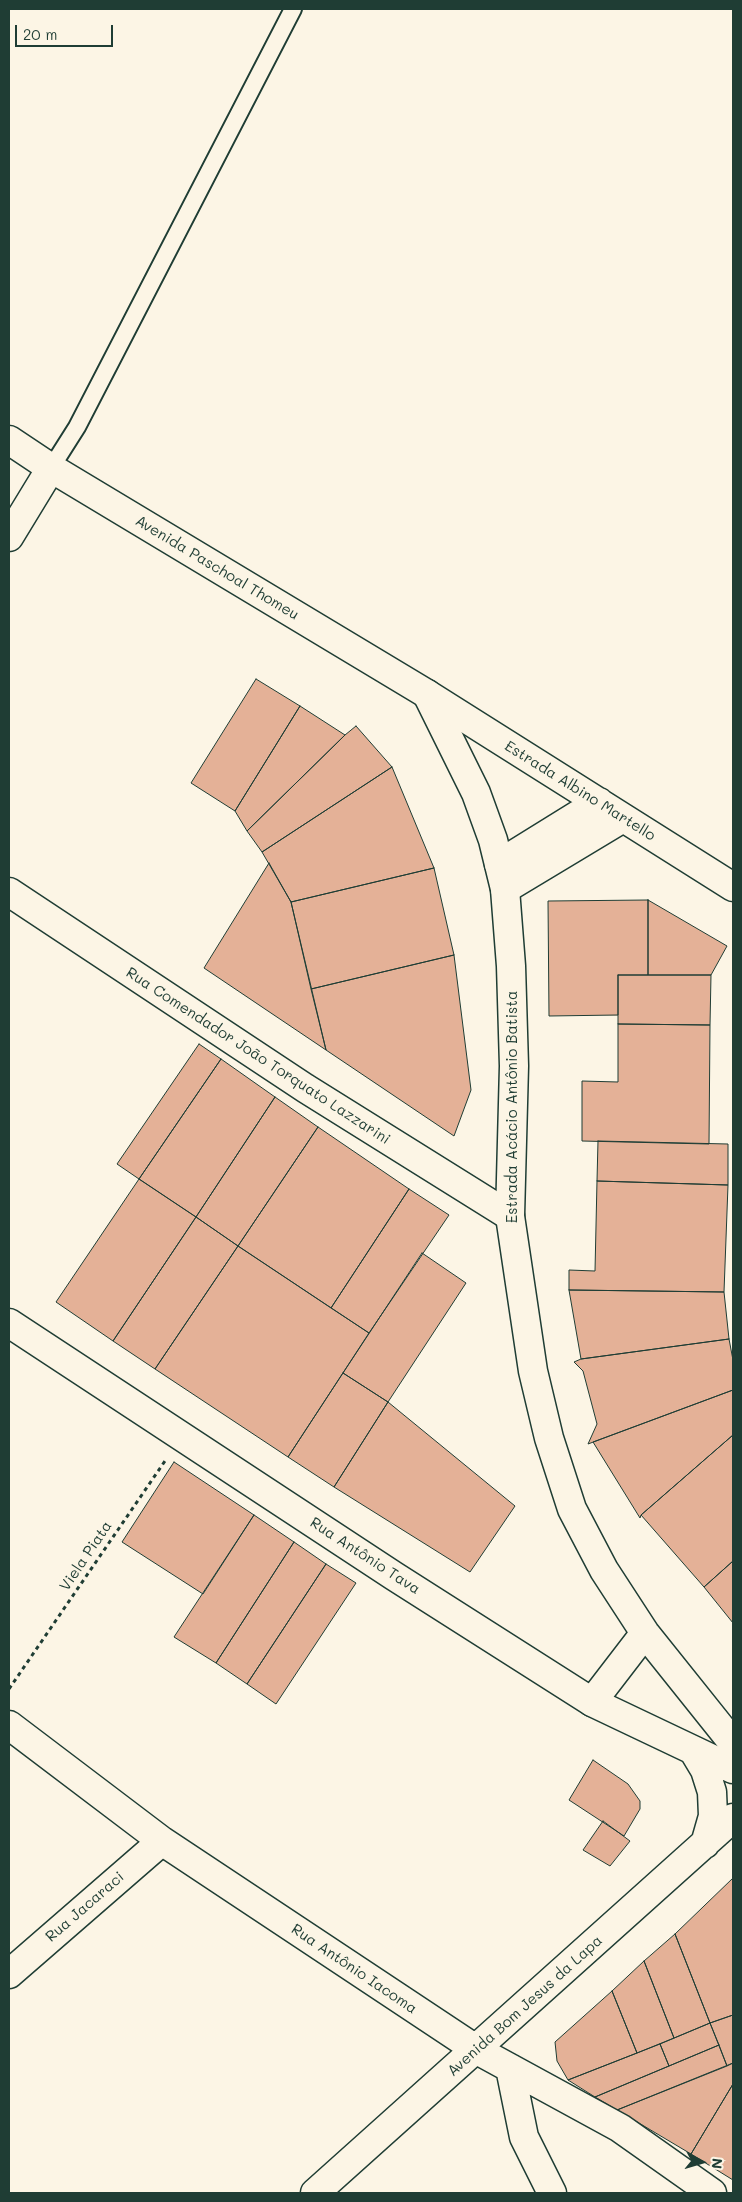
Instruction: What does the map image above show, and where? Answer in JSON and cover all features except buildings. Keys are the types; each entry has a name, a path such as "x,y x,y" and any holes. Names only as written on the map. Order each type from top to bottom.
{"street":[{"name":"Avenida Paschoal Thomeu","path":"9,440 51,468 427,694"},
{"path":"9,536 51,468"},
{"name":"Estrada Albino Martello","path":"427,694 733,887"},
{"name":"Estrada Acácio Antônio Batista","path":"427,694 476,793 493,840 502,876 511,966 514,1066 510,1216 533,1370 549,1438 572,1509 604,1570 645,1633 733,1743"},
{"path":"502,876 599,802"},
{"path":"502,876 623,818"},
{"name":"Rua Comendador João Torquato Lazzarini","path":"9,892 305,1088 510,1216"},
{"name":"Rua Antônio Tava","path":"9,1323 394,1576 592,1702 733,1769"},
{"path":"592,1702 645,1633"},
{"name":"Rua Antônio Iacoma","path":"9,1725 162,1841 477,2050 620,2128 712,2193"},
{"path":"693,1750 705,1770 712,1792 713,1816 705,1844"},
{"name":"Avenida Bom Jesus da Lapa","path":"315,2193 477,2050 733,1818"},
{"name":"Rua Jacaraci","path":"9,1974 162,1841"},
{"path":"510,2068 524,2137 552,2193"}],"lane":[{"path":"51,468 77,427 293,9"}],"path":[{"name":"Viela Piata","path":"9,1689 183,1436"}]}
